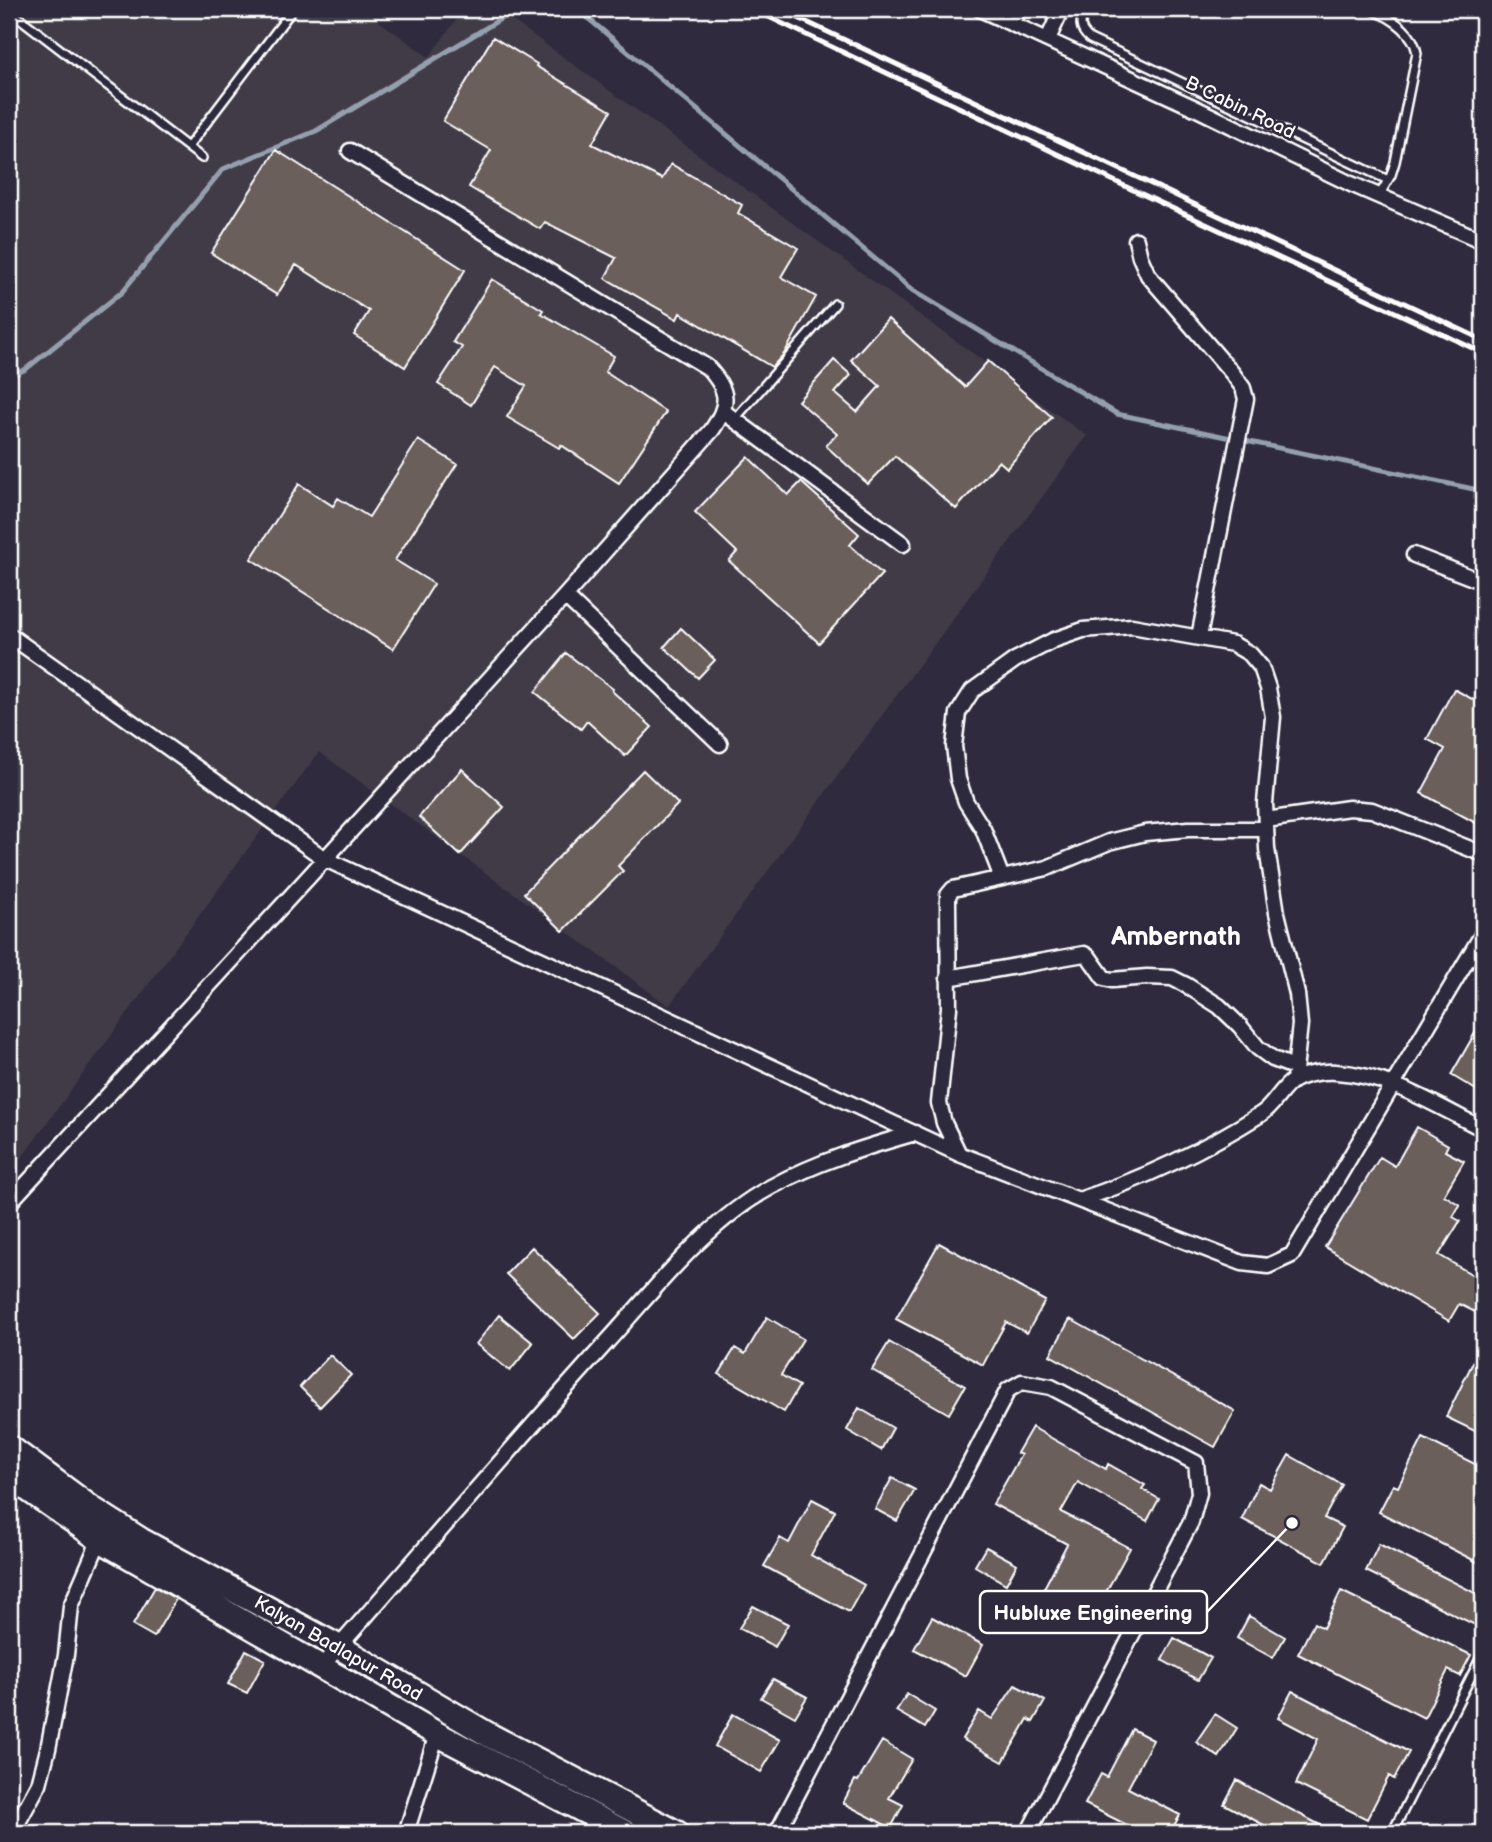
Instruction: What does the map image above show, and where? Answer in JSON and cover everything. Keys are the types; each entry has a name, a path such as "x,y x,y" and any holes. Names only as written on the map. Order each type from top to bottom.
{"main road":[{"name":"Kalyan Badlapur Road","path":"9,1447 105,1530 339,1647 418,1695 626,1833"},
{"name":"Kalyan Badlapur Road","path":"9,1476 105,1530 322,1666 437,1734 677,1833"}],"street":[{"name":"B Cabin Road","path":"980,9 1379,196 1483,241"},
{"path":"1011,23 1019,9"},
{"path":"1048,39 1062,9"},
{"path":"350,152 707,367 718,379 729,416 903,544"},
{"path":"1136,240 1148,275 1233,374 1243,388 1246,400 1199,637"},
{"path":"9,1203 565,596 712,430 729,416"},
{"path":"1414,555 1483,582"},
{"path":"565,596 720,744"},
{"path":"1002,878 983,829 966,802 958,779 954,746 958,713 972,691 1015,660 1054,640 1083,630 1132,626 1233,644 1250,654 1261,667 1273,717 1266,824 1276,913 1297,993 1300,1024 1294,1074 1265,1112 1127,1184 1079,1200"},
{"path":"9,635 325,859 959,1154 1242,1264 1268,1266 1292,1255 1483,933"},
{"path":"959,1154 944,1123 939,1103 939,1079 947,1031 948,895 953,889 1047,868 1109,842 1145,833 1266,824 1349,808 1372,810 1483,854"},
{"path":"948,978 1084,954 1104,978 1172,978 1219,1006 1258,1048 1294,1074 1334,1072 1394,1084 1483,1129"},
{"path":"322,1666 546,1409 685,1257 728,1217 770,1187 821,1164 915,1133"},
{"path":"777,1833 1008,1390 1022,1382 1051,1387 1196,1463 1199,1493 1191,1522 1028,1833"},
{"path":"12,1833 39,1784 66,1655 71,1606 105,1530"},
{"path":"406,1833 437,1734"}],"lane":[{"path":"188,147 293,9"},
{"path":"1085,9 1080,24 1082,32 1090,38 1388,180"},
{"path":"1370,9 1408,32 1415,43 1416,53 1395,162 1379,196"},
{"path":"9,10 202,158"},
{"path":"729,416 835,304"},
{"path":"1392,1833 1483,1653"}],"shaded area":[{"path":"9,9 362,9 429,57 464,9 497,9 1087,436 669,1006 319,752 9,1175"}],"building":[{"path":"493,37 611,111 592,144 662,179 671,164 742,205 738,213 798,248 781,277 816,297 784,354 772,367 680,313 677,319 605,278 616,258 545,222 540,229 469,187 491,150 443,121"},
{"path":"276,150 465,270 405,367 354,335 369,311 296,265 277,295 211,253"},
{"path":"492,279 543,310 541,313 614,356 605,372 666,412 619,483 561,445 559,448 507,417 526,386 495,367 471,405 438,384 462,347 453,342"},
{"path":"888,319 965,387 988,361 1052,417 1007,468 999,461 956,509 895,456 868,484 826,446 837,434 798,401 834,360 851,375 835,393 857,412 880,386 851,360"},
{"path":"418,440 457,464 395,560 434,584 393,649 251,559 299,484 333,506 338,498 369,517"},
{"path":"748,457 788,495 801,482 859,534 850,545 882,574 819,643 729,561 737,552 695,512"},
{"path":"681,628 715,660 698,678 664,647"},
{"path":"566,653 613,689 612,691 652,727 625,756 587,721 581,729 535,692"},
{"path":"1454,689 1483,705 1483,827 1421,793 1445,749 1427,739"},
{"path":"462,769 504,807 460,855 419,817"},
{"path":"643,770 678,804 618,866 623,871 563,931 524,893"},
{"path":"1483,1019 1483,1094 1451,1075"},
{"path":"1417,1127 1448,1145 1445,1151 1464,1161 1444,1195 1460,1205 1453,1217 1460,1221 1439,1255 1483,1281 1483,1316 1459,1304 1449,1321 1325,1247 1380,1157 1395,1166"},
{"path":"939,1243 1045,1301 1027,1333 1006,1322 983,1365 896,1319"},
{"path":"532,1247 600,1313 574,1339 506,1274"},
{"path":"499,1315 533,1343 510,1371 476,1344"},
{"path":"767,1317 803,1339 781,1375 799,1386 784,1412 719,1374 735,1348 745,1354"},
{"path":"1070,1319 1235,1411 1215,1447 1050,1355"},
{"path":"889,1342 965,1386 949,1414 872,1370"},
{"path":"1483,1342 1483,1435 1446,1417"},
{"path":"330,1355 351,1375 320,1407 300,1387"},
{"path":"859,1408 893,1428 881,1450 847,1430"},
{"path":"1032,1427 1106,1469 1108,1464 1145,1485 1142,1489 1159,1499 1147,1521 1078,1482 1061,1512 1130,1548 1094,1614 1044,1588 1067,1544 993,1504 1021,1455 1017,1453"},
{"path":"1423,1438 1483,1468 1483,1565 1379,1512 1393,1485 1398,1487"},
{"path":"1289,1455 1342,1485 1324,1518 1343,1527 1324,1563 1242,1519 1259,1483 1270,1489"},
{"path":"892,1478 915,1490 897,1521 875,1509"},
{"path":"812,1499 835,1511 811,1555 864,1585 849,1612 764,1566 780,1538 789,1543"},
{"path":"1379,1544 1483,1597 1483,1613 1477,1626 1366,1571"},
{"path":"986,1547 1017,1564 1006,1584 975,1566"},
{"path":"155,1587 176,1599 154,1637 133,1625"},
{"path":"1341,1591 1471,1655 1460,1676 1448,1670 1424,1718 1298,1654 1314,1623 1323,1628"},
{"path":"753,1606 788,1624 775,1647 739,1628"},
{"path":"1249,1616 1285,1637 1273,1658 1237,1638"},
{"path":"932,1617 983,1645 966,1676 914,1649"},
{"path":"1174,1638 1211,1658 1198,1680 1162,1660"},
{"path":"246,1650 265,1660 247,1693 228,1684"},
{"path":"773,1679 807,1697 795,1717 761,1698"},
{"path":"1015,1685 1045,1701 1033,1722 1028,1719 1003,1762 962,1739 979,1711 992,1719"},
{"path":"1292,1691 1409,1752 1394,1779 1389,1776 1367,1819 1296,1784 1318,1739 1278,1718"},
{"path":"907,1694 935,1711 925,1728 896,1711"},
{"path":"733,1714 780,1740 761,1772 715,1746"},
{"path":"1215,1714 1237,1728 1219,1757 1196,1742"},
{"path":"1132,1729 1153,1740 1128,1788 1180,1815 1170,1833 1143,1833 1085,1804 1101,1774 1107,1777"},
{"path":"882,1741 912,1759 889,1798 903,1805 891,1828 843,1803"},
{"path":"1237,1780 1335,1833 1279,1833 1224,1804"}],"waterway":[{"path":"9,377 26,369 122,292 223,169 316,131 517,9"},
{"path":"577,9 912,290 1117,414 1483,491"}],"railway":[{"path":"752,9 1483,353"},
{"path":"779,9 1483,340"}],"place":[{"name":"Hubluxe Engineering","path":"1292,1523"}],"district":[{"name":"Ambernath","path":"1176,937"}]}
